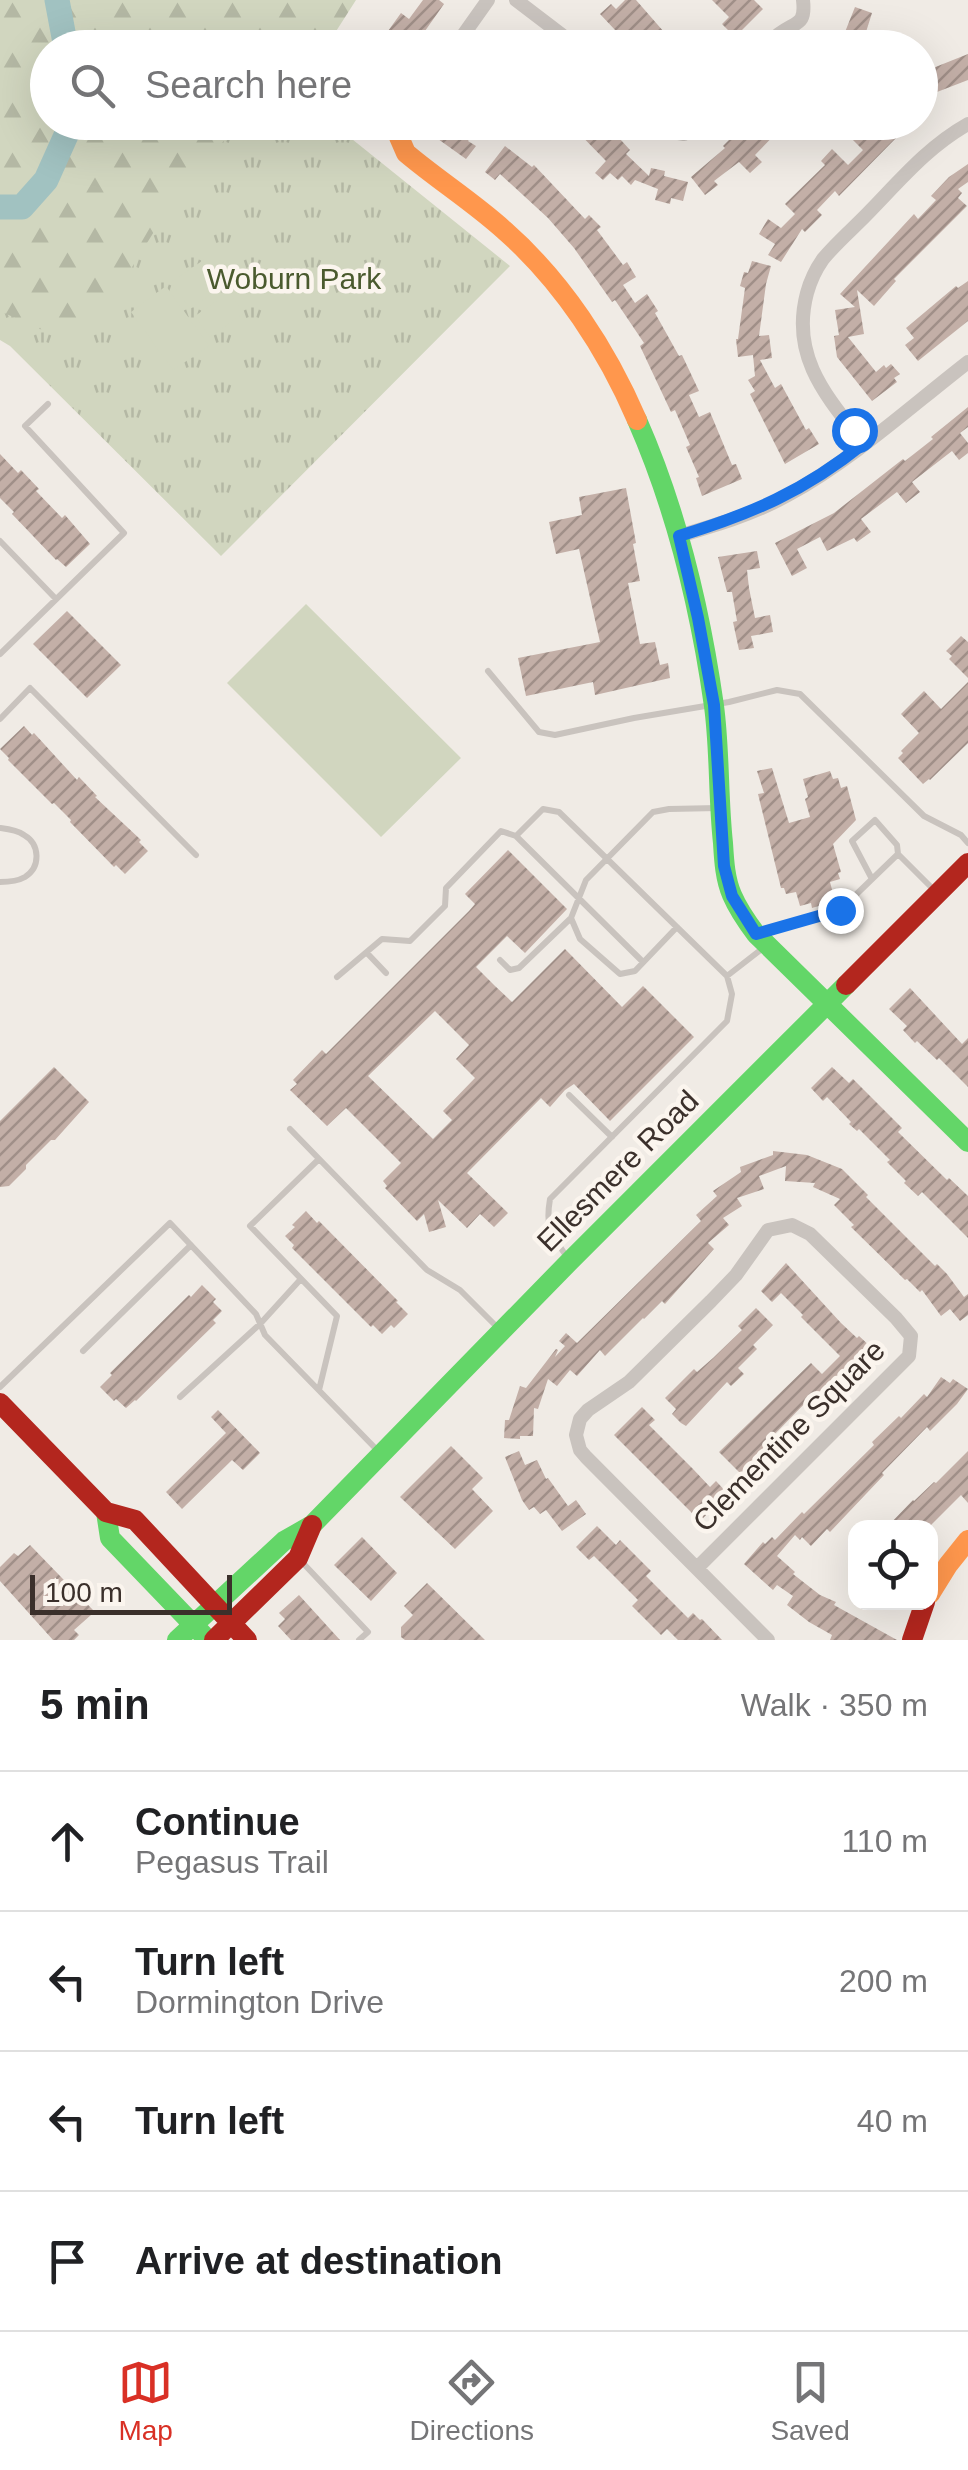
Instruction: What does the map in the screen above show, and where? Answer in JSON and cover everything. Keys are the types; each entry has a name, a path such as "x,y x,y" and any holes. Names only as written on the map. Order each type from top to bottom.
{"main road":[{"path":"404,140 410,157 496,222 522,247 581,318 630,400 679,536 698,618 714,705 724,866 737,905 762,939 968,1142"},
{"name":"Ellesmere Road","path":"205,1635 215,1604 284,1542 312,1525 968,863"},
{"path":"0,1403 106,1512 135,1520 248,1640"},
{"path":"106,1512 110,1538 205,1635"},
{"name":"Ellesmere Road","path":"177,1640 205,1635 232,1622 298,1558 312,1525"},
{"path":"938,1581 968,1540"},
{"path":"912,1640 922,1610"}],"street":[{"path":"467,30 488,0"},
{"path":"516,0 556,30"},
{"path":"785,30 798,24 804,14 803,0"},
{"path":"864,443 822,389 811,368 802,341 802,312 810,282 822,261 924,154 968,124"},
{"path":"679,536 784,498 834,468 968,362"},
{"name":"Clementine Square","path":"698,1567 909,1356 911,1336 896,1318 810,1234 792,1225 768,1230 711,1302 629,1382 588,1410 576,1427 577,1442 586,1457 768,1640"}],"lane":[{"path":"0,654 124,532 24,426 48,404"},
{"path":"0,542 56,600"},
{"path":"488,671 539,732 555,735 778,690 800,694 924,816 961,835 968,843"},
{"path":"0,719 30,688 196,855"},
{"path":"500,960 510,970 519,968 572,918 586,880 653,812 720,808"},
{"path":"516,836 543,809 559,812 727,976 732,994 727,1021 550,1199 546,1219 549,1231 570,1261"},
{"path":"872,879 852,841 875,820 897,845 898,854 937,892"},
{"path":"0,828 30,838 37,856 25,876 0,882"},
{"path":"338,978 382,939 410,941 445,906 446,888 500,832 516,836 643,962"},
{"path":"727,976 762,939 840,910 898,854"},
{"path":"572,918 580,938 620,974 635,971 678,928"},
{"path":"367,952 386,973"},
{"path":"570,1095 612,1137"},
{"path":"290,1130 427,1270 460,1290 501,1332"},
{"path":"318,1390 337,1316 250,1226 319,1159"},
{"path":"0,1387 170,1223 256,1314 265,1336 381,1454"},
{"path":"83,1351 192,1245"},
{"path":"180,1397 260,1324 300,1280"},
{"path":"298,1558 368,1632 359,1640"}],"green space":[{"name":"Woburn Park","path":"0,0 30,30 30,140 353,140 510,266 221,556 0,340"},
{"path":"0,0 356,0 337,30 30,30 30,140 225,140 160,222 98,322 72,333 39,329 0,311"},
{"path":"205,259 224,285 190,309 171,282"},
{"path":"166,286 209,346 173,370 131,312"},
{"path":"229,292 244,313 210,337 195,316"},
{"path":"306,604 461,758 381,837 227,683"}],"building":[{"path":"423,0 444,4 426,30 389,30 401,13 409,19"},
{"path":"625,0 636,0 662,30 615,30 600,14 611,4 616,9"},
{"path":"712,0 754,0 763,9 742,30 728,30 722,24 729,17"},
{"path":"855,7 872,13 867,30 846,30"},
{"path":"968,54 968,80 938,92 938,66"},
{"path":"439,140 469,140 476,146 466,159"},
{"path":"586,140 621,140 630,150 626,154 649,176 651,168 688,182 683,201 671,198 670,204 655,200 658,189 635,180 631,185 622,176 618,180 610,173 603,180 595,173 606,161"},
{"path":"729,140 770,140 755,155 762,162 750,173 739,162 714,181 718,185 705,195 691,177"},
{"path":"853,140 894,140 839,196 835,191 817,210 822,215 805,232 802,229 781,262 768,255 775,244 759,234 768,219 781,228 795,214 785,204 825,165 821,161 832,149 848,165 863,150"},
{"path":"505,146 534,165 585,219 589,215 601,227 597,230 623,265 627,262 636,277 623,285 635,303 647,294 658,311 655,313 699,391 689,395 699,417 710,412 742,479 702,496 696,478 699,477 686,447 690,445 640,346 644,343 615,300 612,302 548,218 500,174 495,180 485,172"},
{"path":"968,164 968,182 958,189 962,193 958,198 967,206 894,279 874,306 857,290 864,334 848,337 876,372 891,364 900,374 894,378 897,382 872,401 837,357 835,310 855,307 840,294 914,214 918,219 936,200 931,196 949,177"},
{"path":"752,261 771,266 759,336 769,335 772,358 760,360 775,388 781,384 806,430 809,428 819,444 785,464 750,394 755,391 748,380 755,376 753,355 738,357 736,339 745,288 740,286"},
{"path":"968,281 968,321 918,361 905,345 914,338 906,328 956,286"},
{"path":"968,407 968,427 960,433 968,443 968,453 959,460 952,451 912,482 920,492 906,503 897,492 861,519 871,532 857,542 854,538 827,551 820,537 797,549 807,568 792,576 775,543 834,513 933,439"},
{"path":"0,454 18,473 21,470 39,489 36,491 62,518 65,515 90,544 66,567 0,498"},
{"path":"626,488 640,581 628,583 640,644 655,642 660,665 668,663 670,678 595,695 593,682 526,696 518,658 600,642 579,549 556,554 549,522 582,515 579,497"},
{"path":"757,551 760,568 747,570 749,588 755,618 770,615 773,632 751,636 754,648 739,650 732,592 727,592 718,557"},
{"path":"67,611 121,665 87,698 33,644"},
{"path":"961,636 968,642 968,678 946,651"},
{"path":"968,682 968,743 923,784 898,758 919,733 901,714 924,691 941,709"},
{"path":"24,726 141,840 148,851 125,874 0,749"},
{"path":"772,768 789,823 810,817 803,779 830,771 841,788 847,786 856,820 833,844 841,872 840,879 830,882 834,897 823,900 825,904 800,906 796,892 786,894 781,888 758,794 764,793 757,771"},
{"path":"508,850 567,909 525,953 507,936 476,967 512,1002 565,949 622,1007 643,986 694,1037 610,1121 574,1084 550,1107 541,1098 467,1173 508,1213 494,1227 480,1214 467,1228 438,1200 446,1227 429,1232 424,1214 417,1221 385,1188 383,1181 401,1163 346,1108 327,1126 290,1090 297,1084 293,1080 322,1050 326,1054 469,911 475,904 465,894","holes":["435,1011 469,1045 456,1059 475,1078 443,1111 452,1120 433,1139 368,1076"]},
{"path":"910,988 962,1044 968,1038 968,1087 939,1058 915,1043 903,1030 907,1026 889,1009"},
{"path":"54,1067 89,1102 9,1186 0,1187 0,1121"},
{"path":"832,1067 849,1083 853,1079 902,1128 898,1132 968,1196 968,1238 922,1192 918,1196 904,1183 887,1162 890,1160 849,1124 827,1097 823,1101 811,1088"},
{"path":"773,1151 807,1155 842,1169 947,1274 964,1297 968,1294 968,1315 960,1321 950,1309 941,1316 922,1290 905,1280 851,1227 854,1225 834,1205 840,1199 813,1187 815,1183 785,1181 786,1166 759,1176 764,1189 737,1198 742,1206 723,1218 729,1225 708,1243 714,1249 665,1304 662,1301 605,1356 600,1350 577,1376 570,1370 557,1386 548,1379 538,1409 534,1408 533,1436 504,1438 505,1420 509,1420 520,1386 526,1388 556,1349 555,1357 565,1346 559,1341 566,1333 577,1343 701,1221 696,1215 717,1196 713,1191 741,1172 740,1167 773,1155"},
{"path":"306,1211 408,1314 394,1328 391,1325 382,1334 371,1327 292,1248 294,1245 285,1236"},
{"path":"786,1263 872,1352 820,1396 816,1392 767,1442 771,1446 742,1475 719,1452 811,1363 822,1374 840,1356 781,1293 772,1302 761,1291"},
{"path":"202,1285 222,1311 213,1320 216,1323 136,1401 126,1408 114,1401 100,1387 110,1373"},
{"path":"756,1308 773,1325 738,1368 744,1374 731,1386 727,1382 686,1426 681,1423 672,1414 676,1409 665,1398 742,1330 738,1326"},
{"path":"941,1377 950,1383 953,1379 968,1389 957,1404 930,1431 927,1427 830,1532 827,1529 811,1546 795,1535 777,1556 793,1574 836,1602 834,1605 897,1640 830,1640 832,1635 787,1605 793,1596 777,1585 773,1590 744,1564 763,1542 772,1537 775,1540 804,1514 899,1416 924,1394 927,1397"},
{"path":"642,1407 655,1420 649,1425 710,1487 716,1481 728,1494 700,1521 614,1435"},
{"path":"218,1410 260,1453 243,1470 232,1460 182,1509 166,1492 226,1433 211,1417"},
{"path":"451,1446 483,1478 472,1489 493,1511 455,1549 400,1497"},
{"path":"519,1451 525,1465 537,1460 546,1479 568,1506 576,1500 586,1514 562,1531 546,1510 540,1514 534,1507 529,1510 505,1457"},
{"path":"968,1451 968,1503 961,1495 936,1520 894,1520 913,1500"},
{"path":"597,1526 616,1545 620,1540 651,1571 646,1576 688,1618 693,1613 722,1640 678,1640 667,1629 661,1635 632,1606 638,1600 594,1556 589,1560 576,1547"},
{"path":"362,1537 397,1573 371,1601 334,1565"},
{"path":"30,1545 93,1610 74,1630 79,1635 74,1640 53,1640 0,1581 0,1567 14,1553 18,1556"},
{"path":"427,1583 485,1640 401,1637 401,1627 413,1615 404,1606"},
{"path":"299,1595 340,1640 291,1640 278,1626 285,1619 279,1613"}],"waterway":[{"path":"57,0 63,30"},
{"path":"0,207 22,207 46,180 64,140"}],"traffic: fast":[{"path":"637,420 675,524 702,632 716,723 725,869 734,900 756,934 968,1142"},
{"path":"177,1640 284,1541 312,1525 846,985"},
{"path":"106,1512 110,1538 208,1640"}],"traffic: slow":[{"path":"400,140 406,153 504,230 545,271 597,343 637,420"},
{"path":"938,1581 968,1540"}],"traffic: jam":[{"path":"846,985 968,863"},
{"path":"0,1403 106,1512 135,1520 247,1640"},
{"path":"214,1640 298,1558 312,1525"},
{"path":"912,1640 922,1610"}],"route":[{"path":"840,910 756,934 732,896 724,866 714,705 679,536 752,512 806,485 864,443 854,430"}]}
